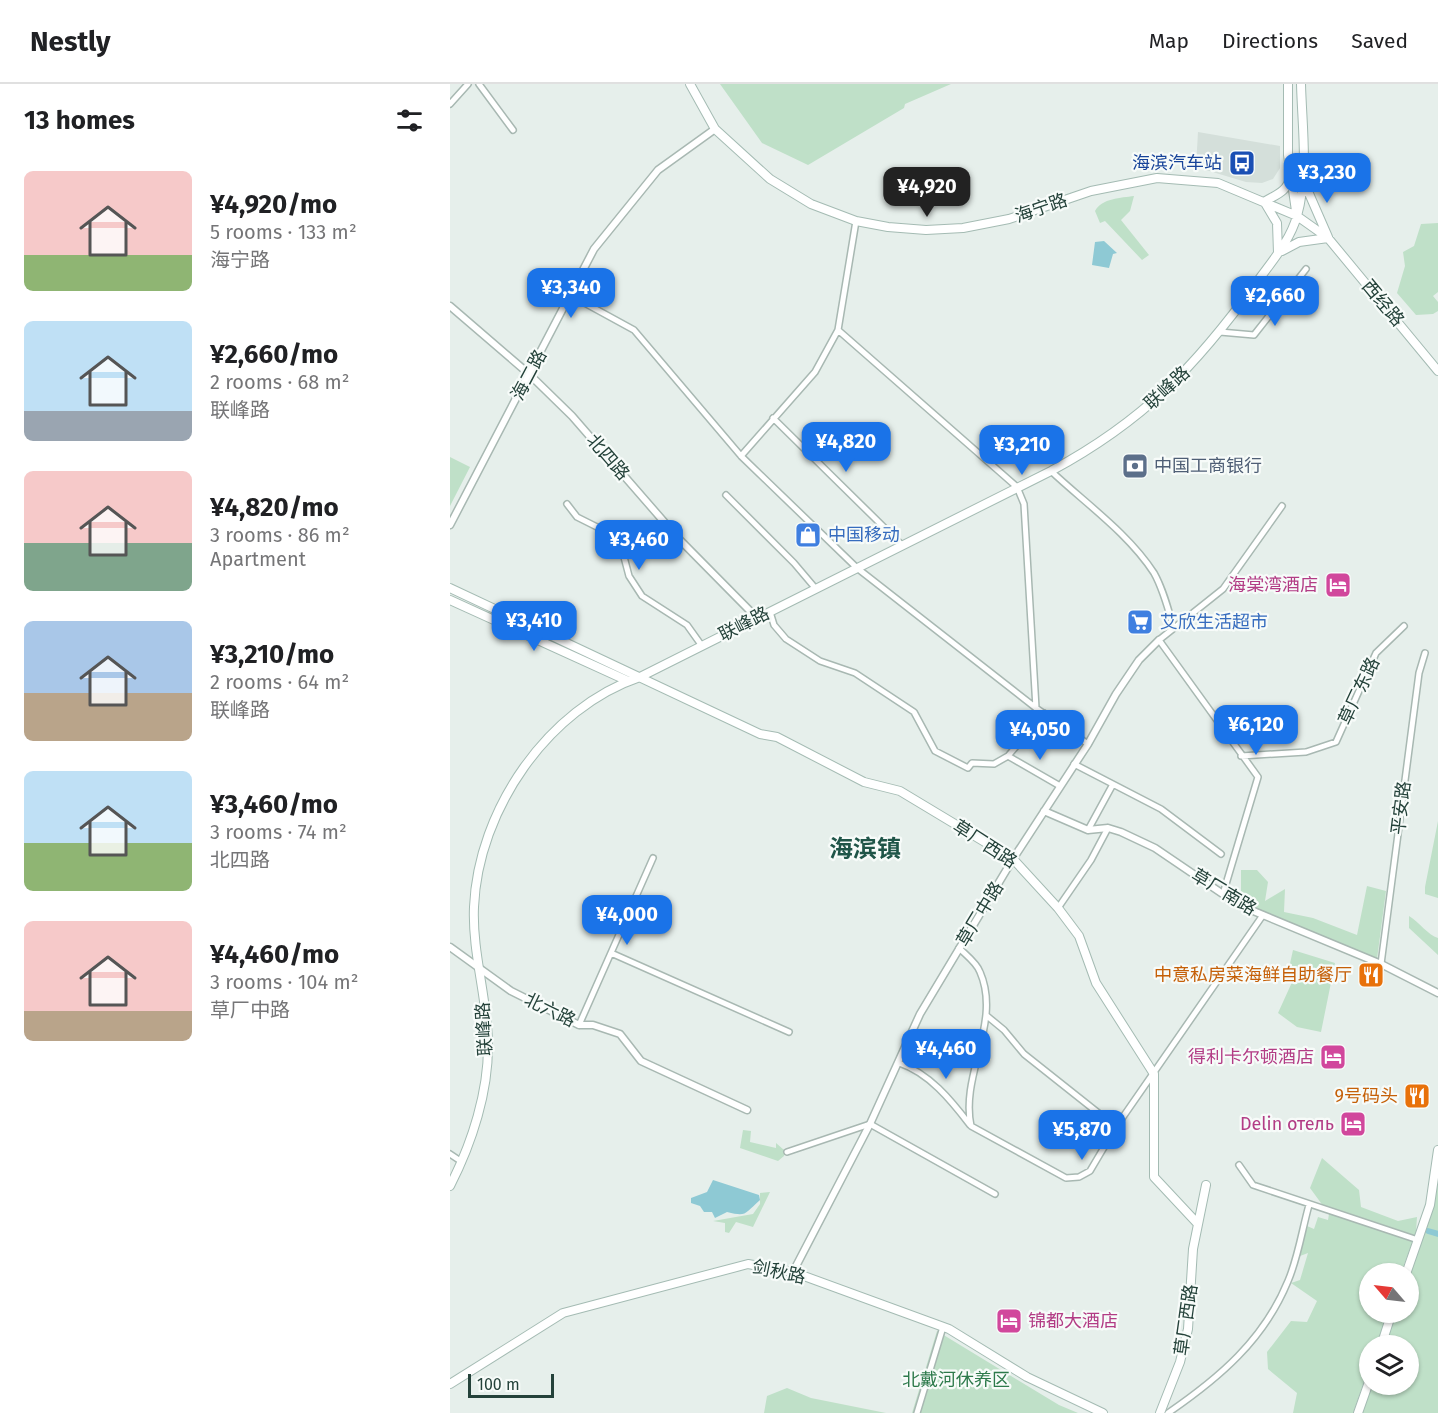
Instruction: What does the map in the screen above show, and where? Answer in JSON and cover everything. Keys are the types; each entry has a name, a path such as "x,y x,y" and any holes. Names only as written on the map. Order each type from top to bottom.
{"main road":[{"name":"海宁路","path":"690,84 715,129 770,179 811,204 856,221 926,230 963,228 1009,219 1091,190 1157,178 1218,183 1297,216"},
{"path":"1288,84 1291,177 1297,216"},
{"name":"联峰路","path":"450,1186 462,1162 484,1094 488,1042 474,906 485,846 502,801 527,762 564,720 614,687 640,677 1051,471 1093,447 1143,411 1189,369 1220,332 1288,238 1297,216 1303,179 1301,84"},
{"path":"1291,177 1288,186 1264,202 1277,223 1278,253 1299,242 1328,238 1303,179"},
{"name":"西经路","path":"1297,216 1328,238 1438,371"},
{"name":"草厂西路","path":"450,588 760,734 777,737 864,782 900,791 1013,859 1058,908 1079,936 1095,983 1154,1074"},
{"path":"450,600 628,681"},
{"path":"1154,1074 1154,1177 1197,1223"},
{"path":"1410,1263 1430,1205 1438,1150"},
{"name":"草厂西路","path":"1160,1413 1180,1362 1188,1329 1197,1223 1206,1185"},
{"name":"剑秋路","path":"450,1384 564,1313 748,1264 793,1272 943,1327 1027,1377 1103,1413"},
{"path":"1358,1413 1364,1395"}],"street":[{"path":"450,104 468,84"},
{"path":"479,84 513,130"},
{"name":"海二路","path":"450,525 594,249 657,170 715,129"},
{"path":"741,456 815,372 838,330 856,221"},
{"path":"1220,332 1254,335 1306,269"},
{"path":"570,295 633,330 741,456 857,568 1036,708 1088,744"},
{"name":"北四路","path":"450,306 529,374 572,416 679,539 757,618"},
{"path":"838,330 1017,487 1024,504 1036,708"},
{"path":"773,418 902,545"},
{"path":"1051,471 1125,539 1154,573 1166,601 1173,626"},
{"path":"726,495 794,562 816,588"},
{"path":"567,504 577,517 603,530 624,557 628,576 642,596 687,625 702,646"},
{"name":"草厂中路","path":"793,1272 870,1124 920,1014 1013,859 1088,744 1127,677 1139,660 1173,626 1222,589 1281,506"},
{"path":"770,612 774,625 786,639 820,661 855,673 914,712 935,752 969,768 972,763 994,764 1008,756 1044,713"},
{"name":"草厂东路","path":"1241,756 1306,752 1336,742 1376,653 1404,626"},
{"path":"1159,640 1258,777 1223,894"},
{"name":"平安路","path":"1381,964 1419,673 1425,652"},
{"path":"1008,756 1060,786"},
{"path":"1074,764 1112,786 1120,786 1161,809 1221,854"},
{"path":"1088,830 1112,786"},
{"name":"草厂南路","path":"1044,811 1088,830 1108,828 1155,848 1239,905 1381,964 1438,993"},
{"path":"1058,908 1091,860 1108,828"},
{"path":"579,1025 653,858"},
{"path":"899,1063 914,1068 938,1088 971,1126 1066,1178 1079,1177 1090,1171 1116,1127 1263,915"},
{"name":"北六路","path":"450,947 511,991 579,1025 593,1025 620,1034 641,1061 747,1110"},
{"path":"959,948 980,970 987,1016 976,1059 969,1102 971,1126"},
{"path":"611,952 789,1032"},
{"path":"987,1016 1004,1030 1024,1054 1116,1127"},
{"path":"786,1152 870,1124 995,1194"},
{"path":"450,1154 462,1162"},
{"path":"1239,1165 1253,1185 1419,1240"},
{"path":"1168,1413 1211,1383 1244,1351 1268,1322 1288,1281 1309,1205"},
{"path":"917,1413 943,1327"}],"shaded area":[{"name":"海滨汽车站","path":"1198,132 1280,146 1280,168 1273,179 1262,183 1246,182 1196,167"}],"green space":[{"path":"720,84 951,84 905,104 904,108 808,165 762,143"},
{"path":"1134,196 1130,211 1121,220 1149,255 1142,260 1105,221 1100,223 1095,211 1107,201"},
{"path":"1438,223 1438,292 1433,296 1438,302 1438,311 1433,314 1416,315 1397,293 1405,266 1403,252 1414,246 1421,224"},
{"path":"450,457 470,467 450,506"},
{"path":"1438,821 1438,898 1425,894 1425,887"},
{"path":"1241,870 1257,870 1268,882 1265,901 1285,889 1284,912 1313,918 1357,935 1367,886 1386,891 1377,959 1248,905 1241,898"},
{"path":"1409,916 1438,938 1438,955 1409,928"},
{"path":"1293,950 1335,963 1321,1032 1297,1027 1278,1013 1293,980 1289,968"},
{"path":"743,1130 751,1131 750,1142 776,1148 776,1143 784,1150 784,1156 778,1161 740,1148"},
{"path":"1322,1158 1359,1190 1361,1207 1398,1221 1417,1217 1416,1232 1405,1263 1359,1263 1359,1323 1385,1323 1380,1335 1359,1335 1359,1395 1353,1413 1293,1413 1297,1393 1268,1369 1267,1352 1291,1321 1307,1322 1317,1301 1291,1283 1300,1280 1308,1253 1292,1259 1307,1226 1314,1229 1318,1217 1328,1220 1329,1214 1310,1188"},
{"path":"1438,1171 1438,1413 1360,1413 1366,1395 1419,1395 1419,1335 1387,1335 1391,1323 1419,1323 1419,1263 1411,1263"},
{"path":"770,1192 753,1227 736,1222 729,1233 725,1232 725,1223 713,1221 753,1214 760,1204 760,1193"},
{"name":"北戴河休养区","path":"937,1331 1059,1405 1078,1413 912,1413"},
{"name":"北戴河休养区","path":"787,1388 811,1398 886,1413 764,1413 767,1396"}],"water":[{"path":"1104,241 1117,253 1113,254 1109,268 1092,265 1095,242"},
{"path":"713,1180 759,1195 760,1200 745,1213 727,1212 715,1218 712,1212 704,1212 700,1206 691,1203 691,1198 707,1192"}],"waterway":[{"path":"1428,1231 1438,1234"}],"place":[{"name":"海滨汽车站","path":"1242,163"},
{"name":"中国工商银行","path":"1135,466"},
{"name":"中国移动","path":"808,535"},
{"name":"海棠湾酒店","path":"1338,585"},
{"name":"艾欣生活超市","path":"1140,622"},
{"name":"中意私房菜海鲜自助餐厅","path":"1371,975"},
{"name":"得利卡尔顿酒店","path":"1333,1057"},
{"name":"9号码头","path":"1417,1096"},
{"name":"Delin отель","path":"1353,1124"},
{"name":"锦都大酒店","path":"1009,1321"}],"district":[{"name":"海滨镇","path":"865,849"}]}
